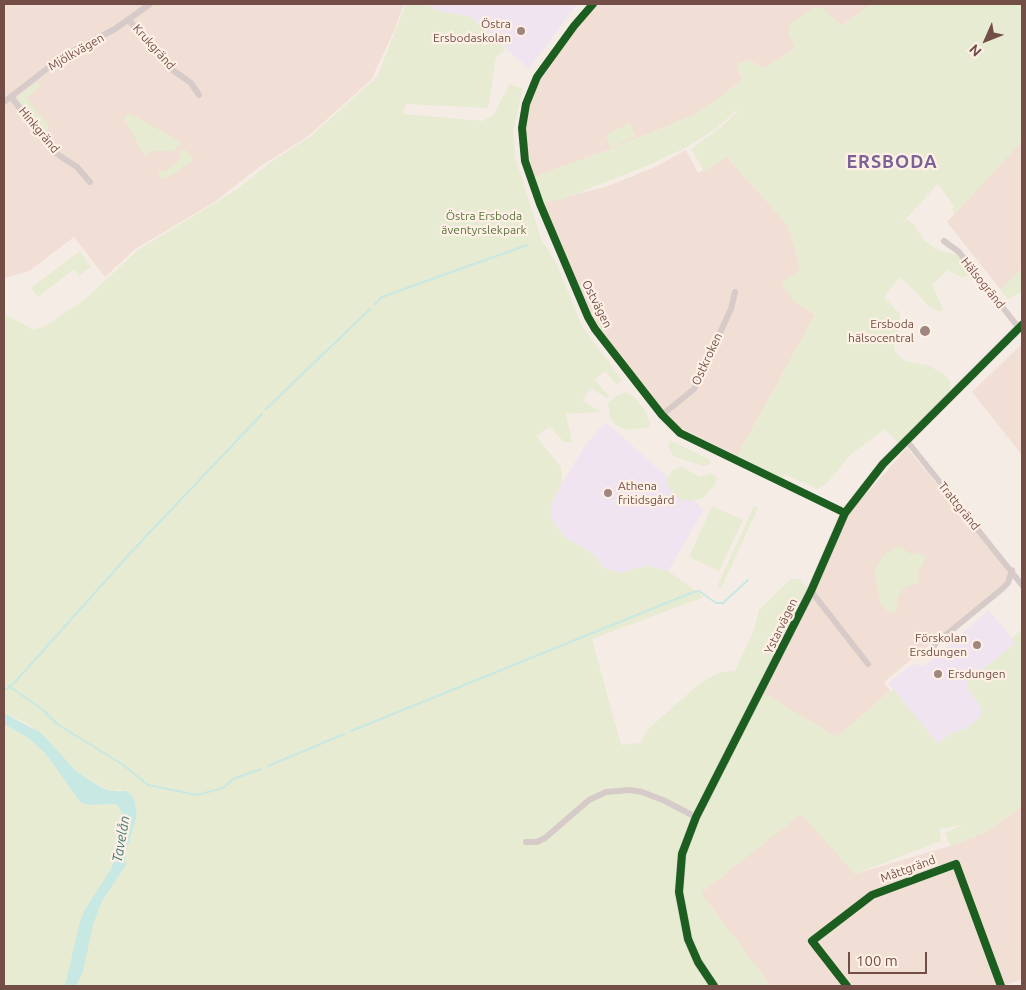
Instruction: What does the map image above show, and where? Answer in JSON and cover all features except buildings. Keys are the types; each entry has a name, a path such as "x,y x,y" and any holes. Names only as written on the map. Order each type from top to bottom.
{"street":[{"name":"Mjölkvägen","path":"4,102 62,57 129,20 150,4"},
{"name":"Ostvägen","path":"593,4 574,26 537,77 526,104 522,128 522,146 540,204 588,317 595,329 662,415 684,436 845,513"},
{"name":"Krukgränd","path":"129,20 167,66 191,83 199,95"},
{"name":"Hinkgränd","path":"11,97 57,154 77,167 90,182"},
{"name":"Hälsogränd","path":"944,241 959,252 1021,327"},
{"name":"Ostkroken","path":"662,415 694,389 731,309 736,292"},
{"name":"Ystarvägen","path":"714,986 698,962 688,940 679,892 682,854 696,816 811,591 845,513 883,464 1021,327"},
{"name":"Trattgränd","path":"907,441 1020,582"},
{"path":"929,654 936,642 1002,590 1008,583 1012,570"},
{"path":"811,591 868,664"},
{"path":"526,842 537,842 545,838 589,800 606,792 630,790 642,792 696,816"},
{"name":"Måttgränd","path":"848,986 812,941 872,895 956,864 1001,986"}],"shaded area":[{"path":"4,4 404,4 394,31 371,80 307,137 262,165 213,203 135,249 105,277 74,237 29,271 4,278"},
{"name":"Östra Ersbodaskolan","path":"428,4 577,4 529,69 471,17 434,10"},
{"path":"593,4 872,4 841,26 822,8 788,32 795,46 791,51 765,68 748,60 738,70 743,80 696,114 611,149 531,178 524,147 527,103 539,77"},
{"path":"1022,141 1022,269 1000,289 947,222"},
{"path":"686,150 698,173 727,157 787,224 798,260 799,272 783,281 793,300 815,315 737,456 675,425 598,328 540,204 608,186 653,168"},
{"path":"1022,344 1022,455 972,392"},
{"path":"606,422 704,510 668,571 646,566 619,573 604,568 594,555 565,537 552,521 551,505 562,483 586,444"},
{"path":"907,448 1013,577 884,682 890,691 837,737 761,692 845,513 869,491"},
{"name":"Ersdungen","path":"989,610 1016,643 968,681 968,689 982,709 981,716 966,729 949,734 938,744 888,683 914,664 924,666"},
{"path":"1022,806 1022,979 1003,986 771,986 701,893 801,813 855,874 950,846 984,833"}],"green space":[{"name":"Östra Ersboda äventyrslekpark","path":"406,4 428,4 434,10 471,17 503,47 504,52 496,57 488,108 406,104 403,114 483,121 494,114 510,84 523,89 513,130 515,157 541,239 556,263 582,326 622,380 617,385 605,371 595,380 609,396 607,398 590,388 583,400 600,412 566,414 572,442 564,442 550,427 536,436 561,467 562,483 551,505 552,521 565,537 594,555 604,568 619,573 646,566 668,571 704,597 592,639 621,745 641,743 646,731 700,683 721,672 735,671 754,630 759,610 791,579 799,579 811,591 761,692 837,737 893,689 938,744 949,734 966,729 981,716 982,709 968,689 968,681 1016,643 1012,638 1022,629 1022,806 984,833 950,846 945,833 962,825 940,829 941,841 855,874 801,814 701,893 771,986 4,986 4,724 28,738 45,753 80,802 88,805 114,804 118,806 122,813 112,867 84,911 93,925 102,901 126,865 125,854 137,816 134,798 120,789 112,791 102,787 76,771 29,724 4,713 4,314 34,330 45,326 84,300 138,250 236,190 270,163 311,136 377,77"},
{"path":"872,4 1022,4 1022,141 955,214 952,209 954,206 938,184 903,222 907,220 914,224 924,240 936,249 963,257 974,271 963,278 948,270 932,285 943,309 941,312 928,306 900,277 884,297 900,314 899,335 894,349 898,355 905,361 930,366 946,376 951,383 949,392 898,443 885,429 851,454 828,482 818,489 784,474 783,479 737,456 815,315 793,300 782,286 783,281 799,271 798,260 787,224 727,157 704,171 691,149 720,128 737,112 736,110 716,129 687,147 651,164 563,199 540,204 531,178 611,149 696,114 743,80 737,64 748,60 765,68 791,51 795,46 788,32 790,23 813,8 822,8 842,26"},
{"path":"38,81 41,86 27,98 50,128 43,133 18,102 18,97"},
{"path":"129,113 174,138 181,144 173,151 152,151 144,155 124,118"},
{"path":"630,123 636,136 611,148 605,135"},
{"path":"185,149 194,160 166,179 158,177 159,171 165,171 172,167 180,159 180,152"},
{"path":"80,251 91,267 79,276 74,269 38,297 31,288"},
{"path":"1022,269 1022,292 1008,299 1000,289"},
{"path":"626,392 633,396 644,409 650,422 650,427 626,430 615,424 610,418 608,404 614,397"},
{"path":"671,441 709,459 711,464 703,466 673,456 668,446"},
{"path":"682,467 700,477 710,474 715,475 717,478 715,484 703,498 692,501 679,499 669,488 667,480 672,470"},
{"path":"712,506 743,520 719,571 689,557"},
{"path":"754,506 758,508 721,588 717,587"},
{"path":"898,547 903,548 910,554 923,554 926,559 918,572 919,582 904,588 898,597 897,610 892,613 887,611 880,602 874,572 883,556"}],"water":[{"name":"Tavelån","path":"4,713 41,733 76,771 102,788 112,791 127,791 134,798 137,816 125,854 126,865 102,901 93,925 83,971 76,986 65,986 80,922 84,911 112,867 122,813 118,806 114,804 88,805 80,802 45,753 28,738 4,724"}],"waterway":[{"path":"375,304 382,297 527,245"},
{"path":"266,409 370,309"},
{"path":"4,691 15,682 134,549 262,414"},
{"path":"351,731 691,593 699,591 716,603 723,603 748,580"},
{"path":"10,687 42,709 57,724 122,764 148,785 197,795 223,788 233,779 261,769"},
{"path":"268,766 344,734"}],"cycle path":[{"path":"593,4 574,26 537,77 526,104 522,128 525,161 540,204 588,317 595,329 662,415 680,433 845,513"},
{"path":"714,986 698,962 688,939 679,892 682,854 696,817 811,591 845,513 883,464 1022,325"},
{"path":"847,986 812,941 872,895 956,864 1001,986"}],"place":[{"name":"Östra Ersbodaskolan","path":"521,31"},
{"name":"Ersboda hälsocentral","path":"925,331"},
{"name":"Athena fritidsgård","path":"608,493"},
{"name":"Förskolan Ersdungen","path":"977,645"},
{"name":"Ersdungen","path":"938,674"}],"district":[{"name":"ERSBODA","path":"892,162"}]}
